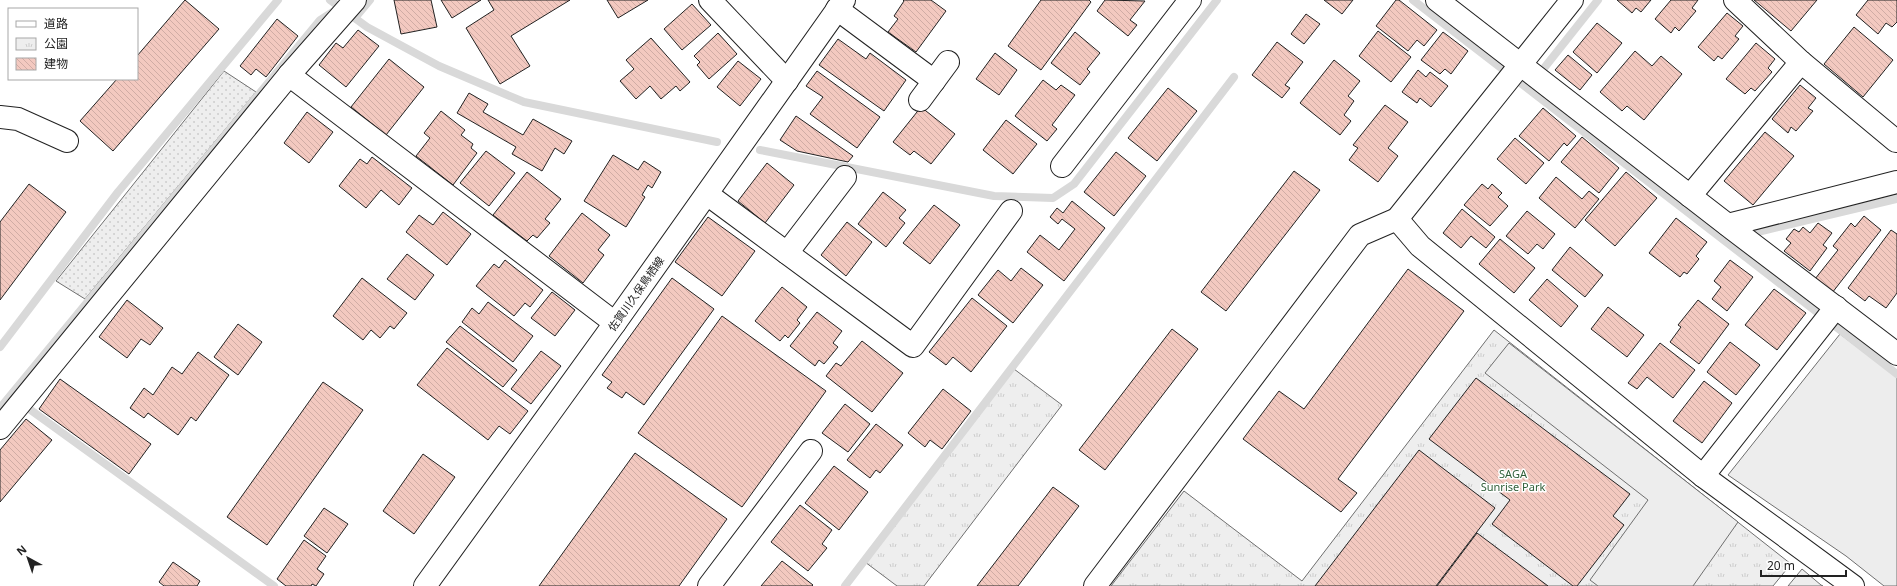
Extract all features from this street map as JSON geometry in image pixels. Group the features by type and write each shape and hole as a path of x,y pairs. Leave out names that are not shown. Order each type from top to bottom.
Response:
{"street":[{"path":"710,0 787,81"},
{"path":"1062,166 1190,0"},
{"path":"1437,0 1523,75 1690,196 1737,232 1829,316 1897,354"},
{"path":"1096,586 1360,235 1397,219 1523,75 1572,0"},
{"path":"1735,0 1801,62 1896,141"},
{"path":"6,421 289,75 354,1"},
{"path":"841,5 934,81"},
{"name":"佐賀川久保鳥栖線","path":"425,586 615,323 841,5"},
{"path":"920,100 948,62"},
{"path":"1690,196 1801,62"},
{"path":"289,75 615,323"},
{"path":"0,117 18,119 67,141"},
{"path":"787,253 845,177"},
{"path":"1737,232 1897,182"},
{"path":"707,194 912,346 1011,211"},
{"path":"1397,219 1420,246 1703,476 1853,586"},
{"path":"1703,476 1829,316"},
{"path":"709,586 811,451"}],"green space":[{"path":"224,71 256,92 85,299 56,281"},
{"name":"SAGA Sunrise Park","path":"1494,330 1791,564 1773,586 1111,586 1184,491 1302,581"},
{"path":"1014,369 1062,405 924,586 897,586 865,562"}],"shaded area":[{"path":"1840,334 1897,377 1897,586 1884,586 1846,556 1728,475"},
{"path":"1509,343 1738,522 1693,586 1598,586 1590,580 1648,500 1485,373"},
{"path":"1802,569 1821,585 1823,586 1788,586"}],"building":[{"path":"185,0 219,29 113,151 80,121 116,80 138,80 138,55"},
{"path":"394,0 431,0 437,27 401,34"},
{"path":"441,0 481,0 452,18"},
{"path":"488,0 570,0 511,36 530,66 500,84 466,28 494,10"},
{"path":"607,0 648,0 618,18"},
{"path":"903,0 931,0 946,11 916,52 888,32 898,19 894,16 904,1"},
{"path":"1041,0 1089,0 1091,2 1041,70 1008,46"},
{"path":"1105,0 1145,1 1130,20 1137,25 1128,36 1097,11"},
{"path":"1324,0 1353,0 1342,14"},
{"path":"1396,0 1399,0 1437,30 1424,46 1417,40 1408,51 1376,26"},
{"path":"1617,0 1651,0 1641,12 1636,8 1632,13"},
{"path":"1671,0 1698,0 1692,8 1696,11 1679,31 1675,27 1671,33 1655,19"},
{"path":"1754,0 1817,0 1791,31"},
{"path":"1868,0 1897,0 1897,22 1892,27 1886,23 1878,34 1856,15"},
{"path":"692,4 711,25 682,50 664,29"},
{"path":"1727,13 1743,26 1735,36 1739,39 1722,59 1718,56 1714,61 1698,47"},
{"path":"1306,14 1320,24 1304,44 1291,34"},
{"path":"277,19 298,36 266,77 256,69 251,75 240,66"},
{"path":"1597,23 1622,43 1597,73 1573,52"},
{"path":"1854,27 1893,60 1863,97 1824,64"},
{"path":"358,30 379,46 346,87 319,65 336,43 343,48"},
{"path":"1378,31 1411,57 1391,82 1359,56"},
{"path":"1075,32 1100,53 1087,69 1090,72 1080,85 1051,63"},
{"path":"1443,32 1468,51 1451,74 1445,69 1440,74 1421,60"},
{"path":"718,33 737,54 709,79 697,65 700,62 694,56"},
{"path":"651,38 690,82 680,91 676,86 661,99 650,86 636,99 620,81 634,69 626,60"},
{"path":"838,39 866,59 870,53 906,80 884,111 819,65"},
{"path":"1277,42 1303,62 1285,85 1290,88 1282,98 1252,75"},
{"path":"1756,43 1775,59 1768,68 1772,72 1755,91 1751,88 1745,94 1726,79"},
{"path":"1635,51 1652,66 1661,56 1682,74 1644,120 1627,106 1622,111 1600,92"},
{"path":"995,53 1017,70 999,95 976,79"},
{"path":"1568,55 1592,75 1580,90 1555,70"},
{"path":"389,59 424,87 386,135 351,107"},
{"path":"1334,60 1360,81 1348,96 1354,101 1344,115 1351,121 1340,135 1300,103"},
{"path":"738,61 761,79 740,106 717,87"},
{"path":"1418,70 1426,77 1430,72 1448,86 1431,107 1420,98 1417,103 1402,92"},
{"path":"817,71 880,117 857,148 810,114 823,97 806,86"},
{"path":"1043,80 1056,90 1061,85 1075,95 1052,125 1057,129 1047,141 1015,116"},
{"path":"1800,85 1816,98 1808,108 1813,111 1796,131 1791,127 1788,133 1772,119"},
{"path":"1168,88 1197,111 1157,161 1128,138"},
{"path":"469,93 488,104 483,112 523,135 533,119 572,141 564,154 555,148 542,171 512,154 516,147 457,113"},
{"path":"1385,105 1408,122 1388,148 1398,156 1378,182 1349,160 1358,148 1353,145"},
{"path":"921,107 955,134 931,164 914,151 910,155 893,142"},
{"path":"1543,108 1576,136 1567,146 1564,143 1549,161 1519,136"},
{"path":"441,111 465,130 461,135 473,144 471,148 477,153 453,185 416,156 430,138 424,133"},
{"path":"307,112 333,132 309,163 284,143"},
{"path":"796,116 853,156 848,162 797,151 780,140"},
{"path":"1006,120 1037,144 1013,174 983,150"},
{"path":"1765,132 1794,156 1753,205 1724,181"},
{"path":"1582,137 1619,168 1599,193 1561,162"},
{"path":"1515,138 1544,163 1526,184 1497,159"},
{"path":"486,151 515,173 489,206 460,183"},
{"path":"1116,152 1146,176 1114,216 1084,192"},
{"path":"613,155 638,170 644,161 661,172 652,188 648,185 642,195 645,197 626,227 584,201"},
{"path":"372,157 412,188 399,205 381,190 366,208 339,186 360,159 367,164"},
{"path":"767,163 794,185 765,223 738,201"},
{"path":"1294,171 1320,190 1226,311 1201,292"},
{"path":"527,172 561,199 545,219 550,223 537,238 533,235 527,241 493,215"},
{"path":"1626,172 1657,198 1615,246 1585,220"},
{"path":"1556,177 1582,199 1589,191 1599,199 1575,228 1539,198"},
{"path":"29,184 66,212 0,300 0,222"},
{"path":"1482,184 1488,189 1492,184 1502,193 1498,197 1508,206 1490,226 1464,205"},
{"path":"883,192 906,210 899,218 905,223 886,247 858,224"},
{"path":"1072,201 1105,228 1064,281 1027,252 1040,235 1059,250 1075,229 1062,219 1058,224 1050,217 1057,208 1063,213"},
{"path":"934,205 960,225 930,264 903,243"},
{"path":"1462,209 1495,237 1486,248 1471,236 1461,248 1443,233"},
{"path":"1527,211 1555,234 1543,249 1537,244 1528,254 1506,236"},
{"path":"443,212 471,234 447,265 406,232 419,215 433,225"},
{"path":"582,213 610,235 598,250 604,255 583,283 549,256"},
{"path":"1864,216 1881,230 1832,293 1815,279 1838,250 1833,246 1851,223 1855,227"},
{"path":"708,217 755,251 722,296 675,262"},
{"path":"1676,218 1707,242 1696,256 1699,259 1687,274 1684,272 1680,277 1649,253"},
{"path":"847,222 872,242 846,276 821,255"},
{"path":"1818,223 1832,233 1823,245 1827,248 1810,271 1784,251 1791,243 1786,239 1794,229 1799,232 1803,227 1810,233"},
{"path":"1891,230 1897,234 1897,293 1886,308 1869,296 1865,301 1848,288"},
{"path":"1500,239 1535,268 1514,293 1479,264"},
{"path":"1570,247 1603,275 1585,297 1552,270"},
{"path":"407,254 434,275 415,300 387,279"},
{"path":"505,260 543,290 530,307 525,303 514,316 476,286 494,264 499,268"},
{"path":"1730,260 1753,277 1727,311 1712,299 1721,287 1714,281"},
{"path":"1021,268 1043,285 1013,323 978,295 998,270 1011,281"},
{"path":"1408,269 1464,311 1338,479 1357,493 1341,512 1243,439 1279,391 1304,409"},
{"path":"362,278 407,313 394,329 390,326 380,338 371,330 363,340 333,316"},
{"path":"672,278 714,309 644,405 626,392 622,398 607,388 612,382 602,375"},
{"path":"1547,279 1578,306 1561,327 1529,300"},
{"path":"782,287 807,307 797,320 800,323 788,338 785,335 780,341 755,321"},
{"path":"1774,289 1806,313 1777,350 1745,325"},
{"path":"552,292 575,310 555,336 531,318"},
{"path":"972,298 1007,326 971,372 953,357 946,365 929,352"},
{"path":"127,300 163,328 150,345 141,339 127,358 99,337"},
{"path":"1698,300 1729,324 1699,364 1670,342 1681,327 1678,325"},
{"path":"488,302 533,336 513,362 462,322 472,308 479,314"},
{"path":"1608,307 1644,335 1627,357 1591,329"},
{"path":"817,312 842,331 833,343 838,347 824,364 819,360 815,366 790,346"},
{"path":"722,316 826,391 742,507 638,433"},
{"path":"238,324 262,342 238,375 214,357"},
{"path":"460,326 517,370 503,387 446,342"},
{"path":"1172,329 1198,349 1105,470 1079,450"},
{"path":"862,341 903,373 872,412 826,376 836,363 841,366"},
{"path":"1730,342 1760,365 1736,395 1707,372"},
{"path":"1660,343 1695,370 1673,398 1647,377 1637,389 1628,383"},
{"path":"447,348 528,411 510,434 499,426 488,440 417,385"},
{"path":"541,351 561,366 531,404 511,389"},
{"path":"198,352 229,375 196,421 191,417 178,435 148,413 144,418 130,408 144,388 153,395 172,367 182,374"},
{"path":"1476,378 1630,494 1613,516 1624,525 1577,586 1573,586 1492,524 1510,500 1429,439"},
{"path":"60,379 151,444 129,474 39,409"},
{"path":"1704,381 1732,403 1702,443 1673,421"},
{"path":"323,382 363,410 267,545 227,517"},
{"path":"943,389 971,411 942,449 930,440 925,447 908,433"},
{"path":"845,404 870,424 848,452 822,433"},
{"path":"26,419 52,440 0,502 0,450"},
{"path":"876,424 903,445 880,473 876,470 870,478 847,460"},
{"path":"1419,450 1495,508 1436,586 1315,586"},
{"path":"635,453 727,519 679,586 539,586"},
{"path":"423,454 455,477 414,534 383,511"},
{"path":"834,466 868,492 839,530 805,503"},
{"path":"1053,487 1079,506 1018,586 977,586"},
{"path":"800,505 832,530 822,544 827,548 808,571 771,542"},
{"path":"324,508 348,524 327,553 304,536"},
{"path":"1477,533 1548,586 1437,586"},
{"path":"304,540 326,556 317,569 324,574 316,586 312,584 311,586 286,586 277,579"},
{"path":"782,561 813,585 761,586"},
{"path":"173,562 200,581 197,586 164,586 159,582"}],"waterway":[{"path":"0,347 118,192 278,0"},
{"path":"330,0 367,27 439,66 524,102 717,142"},
{"path":"355,18 370,0"},
{"path":"760,150 994,196 1053,198 1074,184 1217,0"},
{"path":"1413,0 1897,374"},
{"path":"1537,77 1598,0"},
{"path":"0,408 320,20 334,11"},
{"path":"845,586 1234,77"},
{"path":"1745,235 1897,199"},
{"path":"21,403 274,586"}]}
